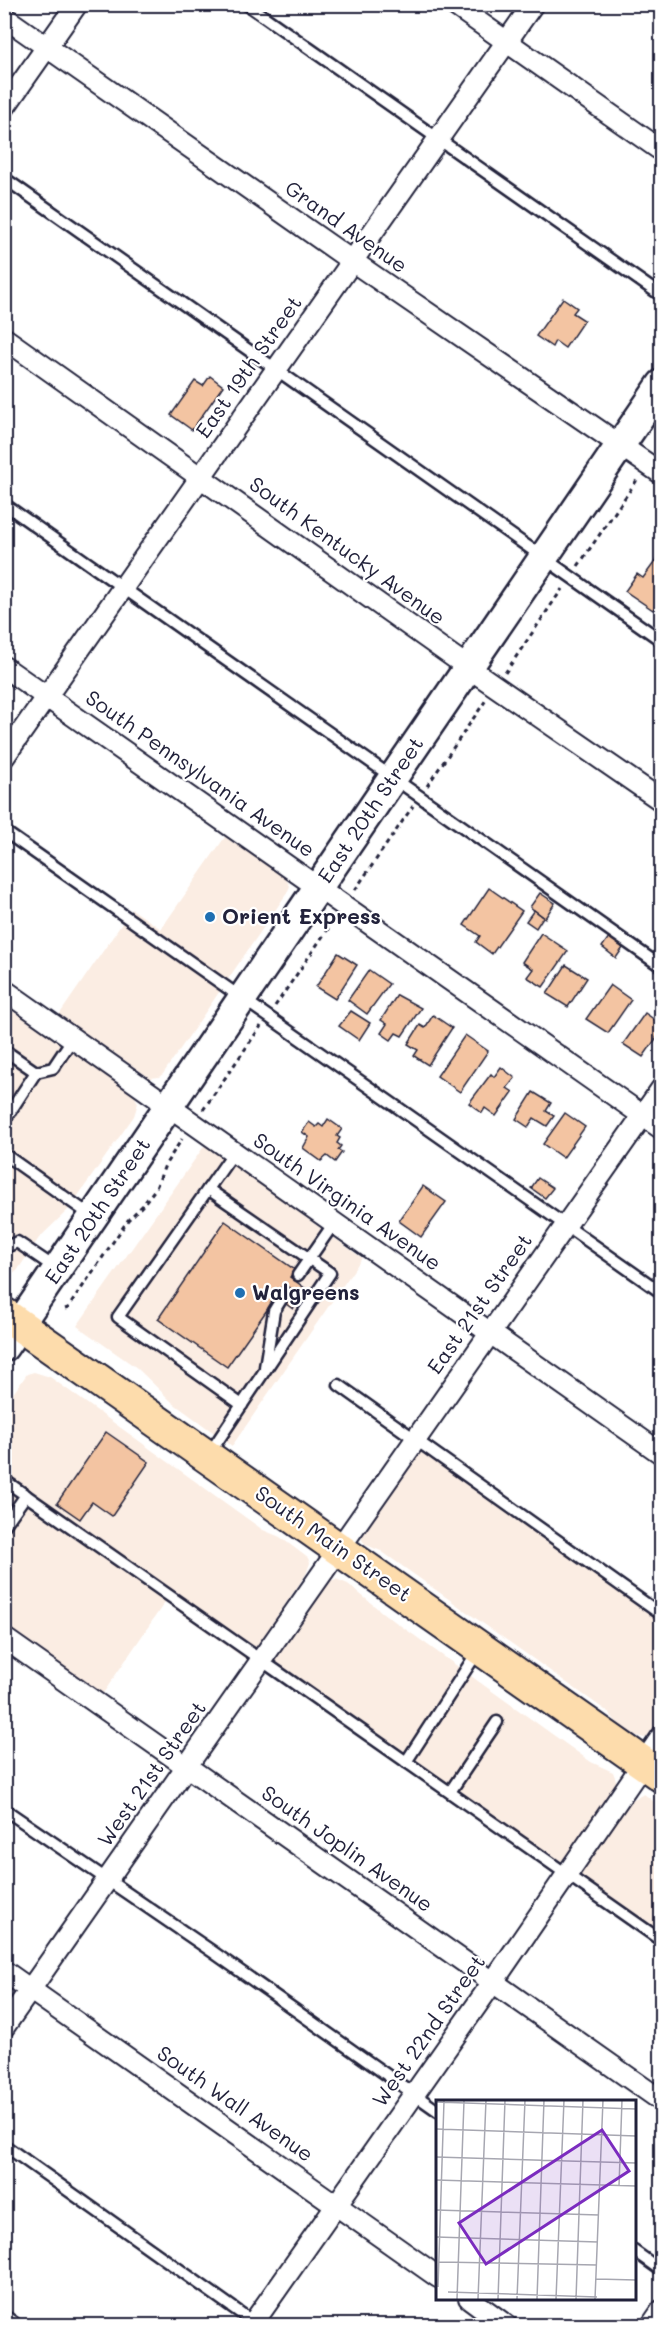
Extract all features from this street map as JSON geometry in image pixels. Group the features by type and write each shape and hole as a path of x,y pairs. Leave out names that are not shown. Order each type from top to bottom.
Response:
{"main road":[{"name":"East 20th Street","path":"10,1328 57,1269 94,1217 662,384"},
{"name":"South Main Street","path":"10,1328 208,1456 652,1769"}],"street":[{"path":"4,108 77,4"},
{"path":"453,4 662,151"},
{"name":"East 19th Street","path":"4,757 533,4"},
{"name":"Grand Avenue","path":"4,17 352,261 662,474"},
{"name":"South Kentucky Avenue","path":"4,338 202,476 469,668 662,801"},
{"name":"South Pennsylvania Avenue","path":"4,667 662,1129"},
{"name":"South Virginia Avenue","path":"4,990 662,1454"},
{"name":"East 21st Street","path":"339,1548 662,1088"},
{"name":"West 21st Street","path":"4,2027 339,1548"},
{"name":"South Joplin Avenue","path":"4,1638 662,2101"},
{"name":"West 22nd Street","path":"254,2324 566,1874 652,1769 662,1737"},
{"name":"South Wall Avenue","path":"4,1971 436,2276"},
{"path":"471,2300 507,2325"},
{"path":"651,2325 662,2310"},
{"path":"4,2321 10,2325"}],"lane":[{"path":"246,4 662,296"},
{"path":"4,178 662,641"},
{"path":"4,504 662,967"},
{"path":"4,831 662,1293"},
{"path":"7,1113 36,1072 53,1068 73,1038"},
{"path":"4,1050 36,1072"},
{"path":"234,1152 118,1317 242,1405"},
{"path":"4,1154 94,1217"},
{"path":"208,1189 330,1273 208,1456"},
{"path":"298,1275 334,1223"},
{"path":"4,1248 17,1242 57,1269"},
{"path":"265,1370 274,1311 285,1293"},
{"path":"339,1385 662,1615"},
{"path":"4,1480 662,1941"},
{"path":"4,1526 26,1495"},
{"path":"406,1762 481,1648"},
{"path":"450,1792 497,1722"},
{"path":"4,1809 108,1879 436,2110"},
{"path":"4,2145 254,2324"},
{"path":"636,2252 662,2271"}],"path":[{"path":"65,1309 68,1308 130,1216 142,1206 156,1188 165,1166 184,1136"}],"shaded area":[{"path":"225,837 284,876 290,886 163,1074 150,1078 59,1015 132,909 161,929"},
{"path":"4,1005 134,1095 138,1103 134,1116 68,1210 39,1238 17,1271 5,1278"},
{"path":"205,1145 362,1258 232,1446 173,1403 137,1368 77,1326"},
{"path":"34,1372 50,1377 263,1530 280,1537 308,1558 310,1563 306,1574 247,1660 165,1602 102,1695 5,1626 5,1405 27,1374"},
{"path":"425,1441 661,1608 661,1721 649,1736 644,1738 631,1734 620,1726 608,1712 381,1551 366,1545 362,1540 362,1531"},
{"path":"336,1579 348,1584 383,1613 591,1762 613,1772 617,1783 615,1788 556,1872 266,1668 325,1586"},
{"path":"644,1794 662,1808 661,1947 572,1884 632,1800"}],"building":[{"path":"563,298 577,308 573,313 584,320 565,348 555,341 552,347 536,336"},
{"path":"210,376 223,386 192,430 171,415 195,381 203,386"},
{"path":"662,552 662,597 653,610 625,591 637,574 643,578"},
{"path":"489,888 522,911 492,954 476,942 480,936 464,925"},
{"path":"540,893 555,903 545,918 530,907"},
{"path":"534,910 543,917 536,928 526,921"},
{"path":"541,933 568,951 543,987 527,977 533,969 522,962"},
{"path":"609,937 623,948 616,958 602,947"},
{"path":"338,953 357,965 335,999 316,987"},
{"path":"566,965 587,978 568,1007 547,994"},
{"path":"369,970 389,984 367,1014 348,1000"},
{"path":"610,985 631,1000 608,1033 586,1019"},
{"path":"397,995 421,1008 402,1036 396,1033 391,1040 381,1033 387,1024 381,1020"},
{"path":"351,1011 370,1023 359,1040 339,1026"},
{"path":"645,1013 662,1025 662,1030 643,1057 623,1044"},
{"path":"433,1015 452,1028 428,1065 414,1056 418,1050 408,1044 420,1025 425,1028"},
{"path":"465,1035 488,1051 460,1092 437,1076"},
{"path":"501,1067 515,1078 507,1088 513,1092 496,1116 485,1108 482,1113 469,1103 491,1074 494,1077"},
{"path":"533,1092 551,1103 546,1111 554,1116 547,1126 534,1118 528,1127 516,1119"},
{"path":"565,1113 585,1127 563,1158 543,1144"},
{"path":"328,1119 342,1129 337,1136 340,1138 337,1143 341,1146 338,1150 342,1152 335,1162 327,1156 321,1161 303,1148 309,1137 302,1132 309,1122 316,1127 319,1124 323,1127"},
{"path":"538,1178 553,1188 545,1198 531,1188"},
{"path":"423,1186 446,1202 421,1237 399,1221"},
{"name":"Walgreens","path":"225,1221 295,1270 290,1277 306,1289 293,1309 276,1297 227,1367 158,1319"},
{"path":"106,1432 149,1462 112,1516 92,1502 80,1519 57,1503"}],"place":[{"name":"Orient Express","path":"210,917"},
{"name":"Walgreens","path":"240,1293"}]}
